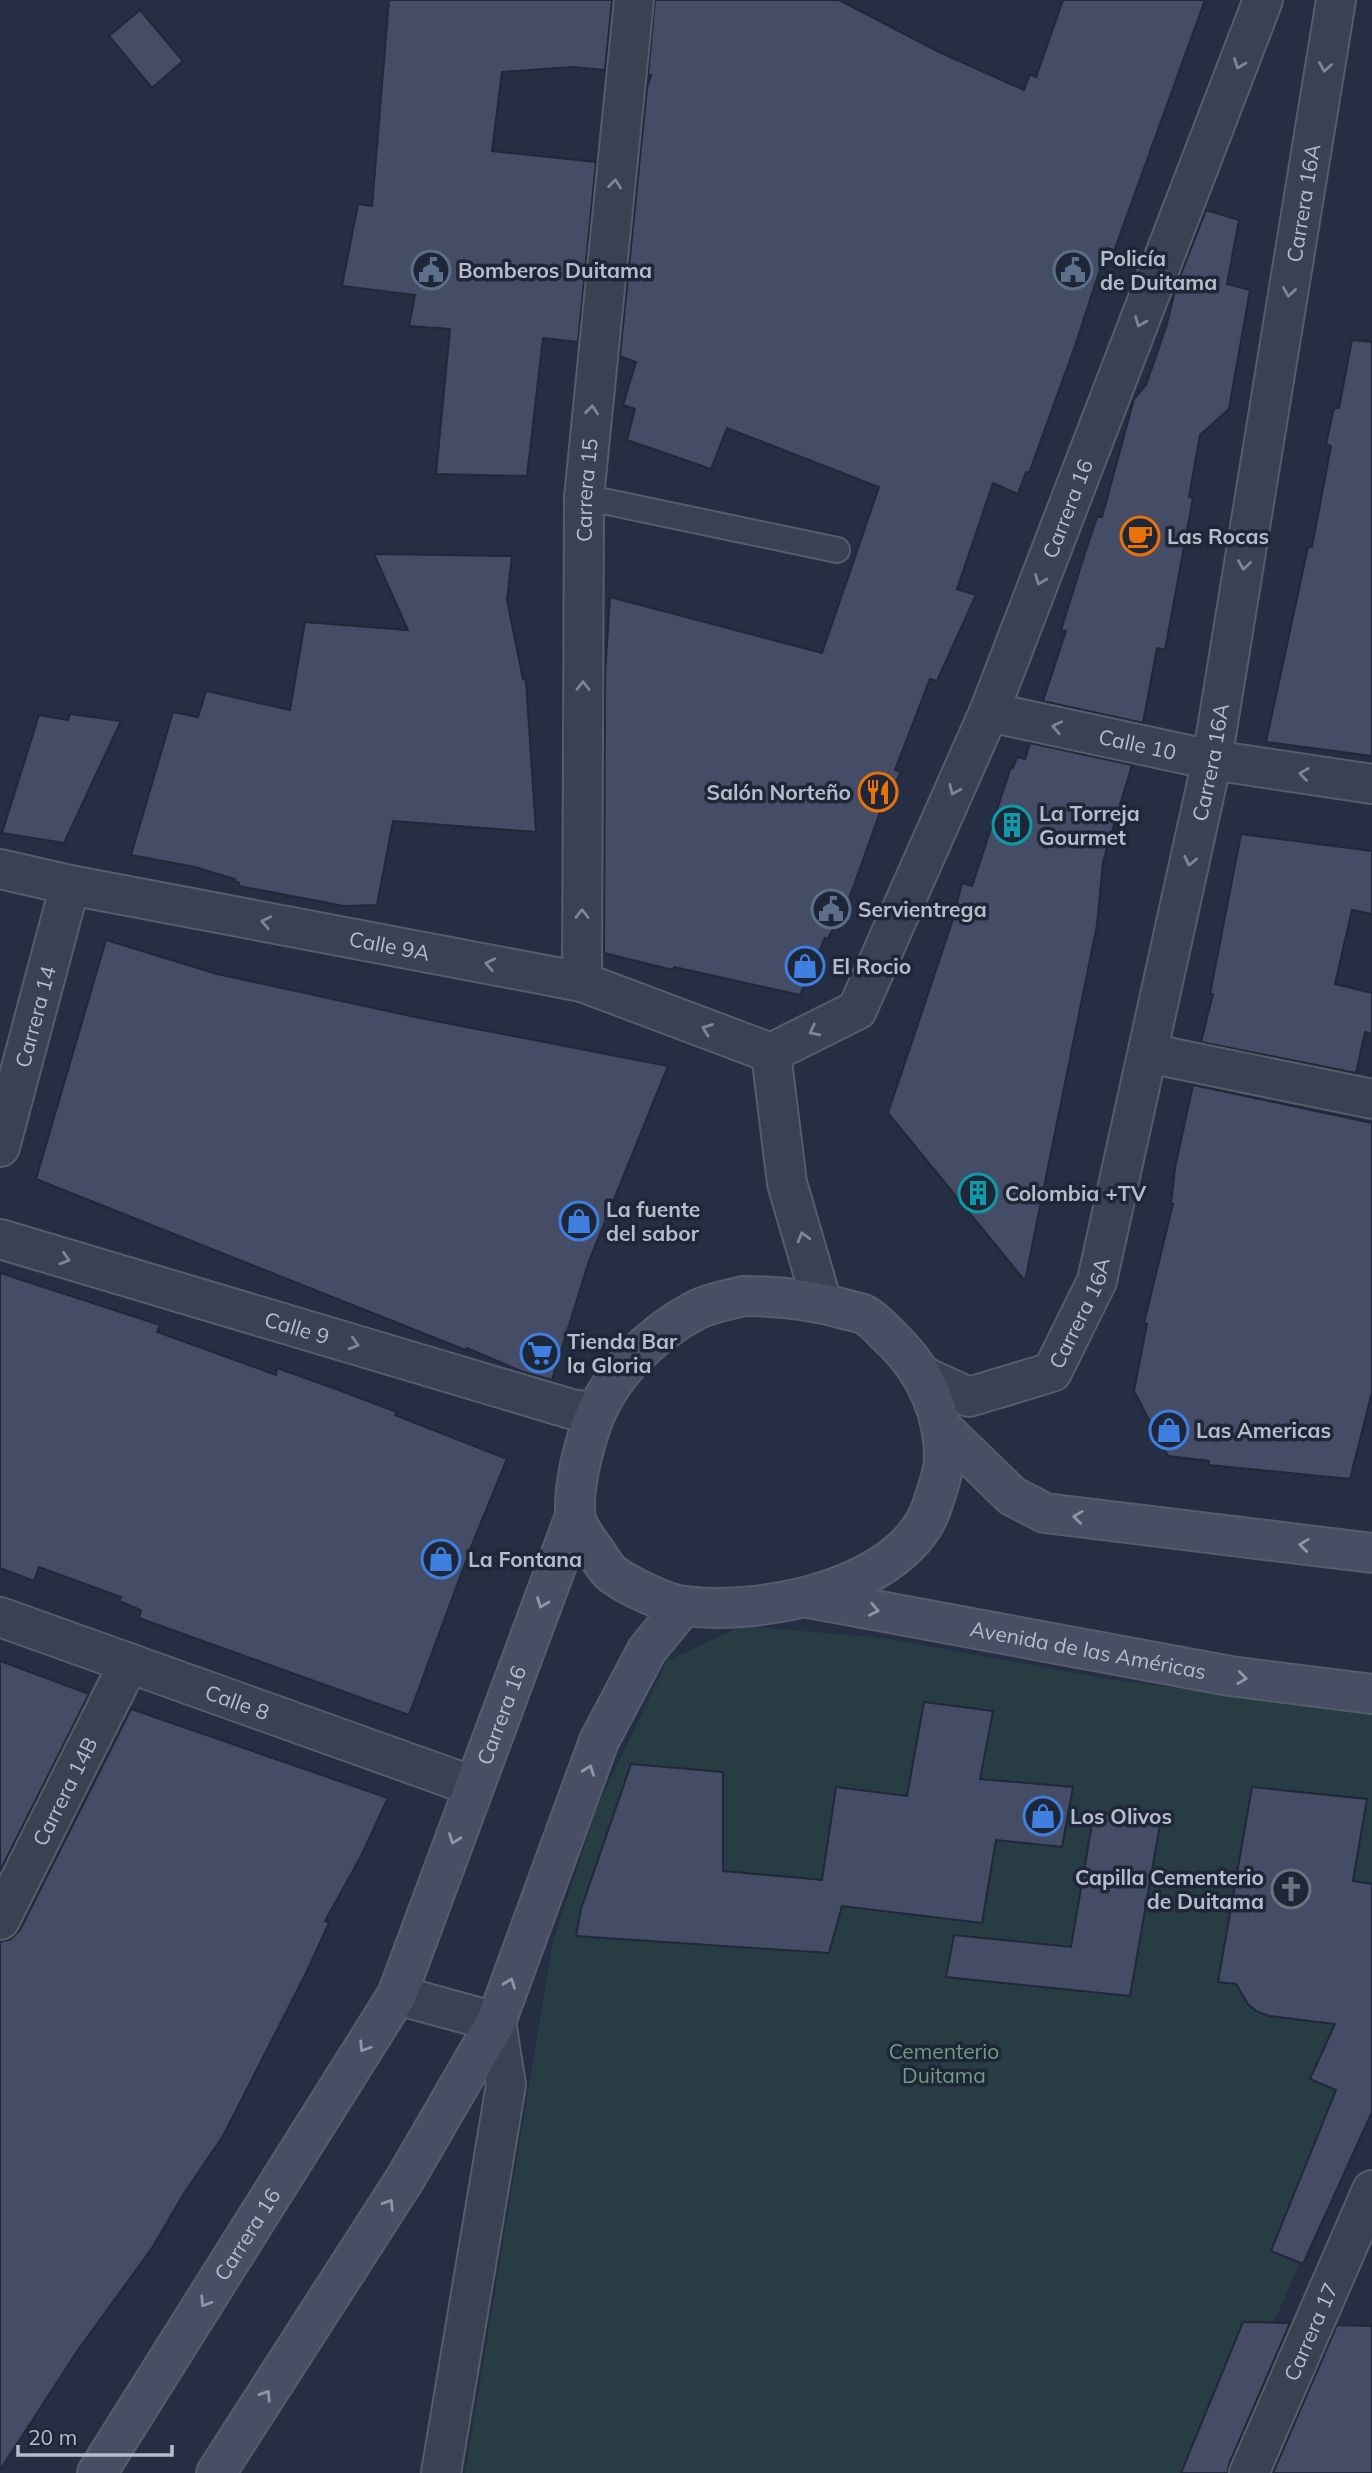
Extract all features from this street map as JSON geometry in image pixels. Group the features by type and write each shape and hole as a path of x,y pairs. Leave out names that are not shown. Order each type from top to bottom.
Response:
{"main road":[{"name":"Carrera 16","path":"97,2473 397,1995 575,1516 580,1456 596,1412 616,1378 639,1352 661,1333 698,1309 743,1296 784,1296 867,1315 906,1353 921,1375 933,1397 942,1428"},
{"path":"942,1428 1012,1496 1045,1513 1372,1553"},
{"path":"575,1516 610,1573 645,1592 683,1606 727,1607 807,1597 859,1580 902,1551 928,1518 944,1464 942,1428"},
{"name":"Avenida de las Américas","path":"807,1597 1230,1676 1372,1694"},
{"path":"216,2473 405,2179 496,2022 599,1741 647,1650 683,1606"}],"street":[{"name":"Carrera 15","path":"582,982 584,497 634,0"},
{"name":"Carrera 16","path":"771,1053 857,1010 989,712 1263,0"},
{"name":"Carrera 16A","path":"921,1375 969,1397 1052,1372 1097,1282 1212,760 1336,0"},
{"name":"Calle 10","path":"989,712 1212,760 1372,784"},
{"name":"Calle 9A","path":"0,869 70,885 582,982 771,1053"},
{"name":"Carrera 14","path":"0,1147 70,885"},
{"path":"1148,1052 1372,1099"},
{"path":"771,1053 788,1183 822,1303"},
{"name":"Calle 9","path":"0,1239 558,1405 596,1412"},
{"name":"Calle 8","path":"0,1617 473,1786"},
{"name":"Carrera 14B","path":"0,1920 129,1663"},
{"path":"397,1995 496,2022 506,2085 441,2473"},
{"name":"Carrera 17","path":"1249,2473 1372,2190"}],"lane":[{"path":"584,497 837,550"}],"green space":[{"name":"Cementerio Duitama","path":"742,1626 885,1638 1119,1681 1372,1712 1372,2095 1209,2473 465,2473 553,1941 598,1805 667,1661"}],"building":[{"path":"389,0 612,0 605,70 573,67 502,72 492,151 596,162 578,342 543,338 527,476 436,474 450,329 409,326 415,295 342,286 358,204 372,206"},
{"path":"655,0 839,0 939,52 1024,90 1030,74 1036,77 1063,0 1205,0 1114,251 1107,248 1029,473 1026,472 1018,494 993,483 957,589 976,595 937,681 930,679 895,770 901,772 879,815 844,913 828,939 825,938 800,995 674,967 673,970 604,953 605,675 610,597 822,653 879,487 727,428 711,469 627,440 635,409 623,405 636,362 620,356 647,88 651,75 648,75"},
{"path":"140,10 183,61 152,88 109,36"},
{"path":"1206,210 1239,220 1227,284 1250,290 1229,409 1200,435 1189,497 1193,498 1165,650 1157,648 1143,723 1043,701 1066,631 1061,630 1085,553 1097,517 1102,517 1134,399 1146,385 1166,327 1176,287"},
{"path":"1352,340 1372,342 1372,756 1266,742 1308,547 1312,547 1331,446 1326,444 1334,408 1339,408"},
{"path":"374,554 512,556 507,600 523,679 526,680 536,832 393,821 377,905 344,906 239,886 235,879 195,867 131,855 173,712 198,717 206,691 290,710 305,622 408,630"},
{"path":"70,714 121,721 64,843 2,833 39,715 68,720"},
{"path":"1030,743 1132,765 1103,862 1097,925 1025,1281 888,1113 953,919 962,883 972,886 1011,767 1013,768 1017,757 1025,759"},
{"path":"1241,834 1372,851 1372,914 1352,910 1335,984 1372,993 1372,1034 1365,1032 1356,1073 1201,1042 1213,994 1210,994"},
{"path":"106,940 217,974 415,1017 668,1066 589,1261 552,1380 523,1372 467,1348 468,1351 36,1179"},
{"path":"1193,1085 1372,1123 1372,1392 1350,1479 1209,1465 1209,1461 1168,1456 1134,1391 1147,1324 1144,1323 1173,1204 1175,1168"},
{"path":"0,1273 160,1325 157,1332 276,1375 277,1368 336,1389 507,1459 409,1715 139,1618 141,1610 119,1601 121,1597 39,1567 34,1581 0,1568"},
{"path":"0,1661 89,1694 0,1871"},
{"path":"924,1702 993,1711 980,1779 1073,1787 1062,1847 996,1840 982,1923 842,1906 829,1953 576,1936 581,1909 631,1764 723,1772 723,1871 822,1880 836,1787 907,1796"},
{"path":"131,1709 388,1798 360,1858 325,1921 329,1923 307,1971 223,2136 183,2195 152,2248 78,2350 0,2470 0,1942 11,1939 20,1930"},
{"path":"1252,1787 1367,1799 1353,1881 1372,1884 1372,2112 1303,2264 1271,2251 1336,2090 1310,2079 1335,2024 1269,2016 1256,2011 1248,2004 1236,1984 1218,1982"},
{"path":"1094,1812 1161,1819 1130,1996 946,1977 954,1935 1071,1947"},
{"path":"1243,2322 1290,2323 1229,2464 1228,2473 1181,2473"},
{"path":"1337,2325 1372,2326 1372,2473 1273,2473"}],"place":[{"name":"Bomberos Duitama","path":"431,270"},
{"name":"Policía de Duitama","path":"1073,270"},
{"name":"Las Rocas","path":"1140,536"},
{"name":"Salón Norteño","path":"878,792"},
{"name":"La Torreja Gourmet","path":"1012,825"},
{"name":"Servientrega","path":"831,909"},
{"name":"El Rocio","path":"805,966"},
{"name":"Colombia +TV","path":"978,1193"},
{"name":"La fuente del sabor","path":"579,1221"},
{"name":"Tienda Bar la Gloria","path":"540,1353"},
{"name":"Las Americas","path":"1169,1430"},
{"name":"La Fontana","path":"441,1559"},
{"name":"Los Olivos","path":"1043,1816"},
{"name":"Capilla Cementerio de Duitama","path":"1291,1889"}]}
